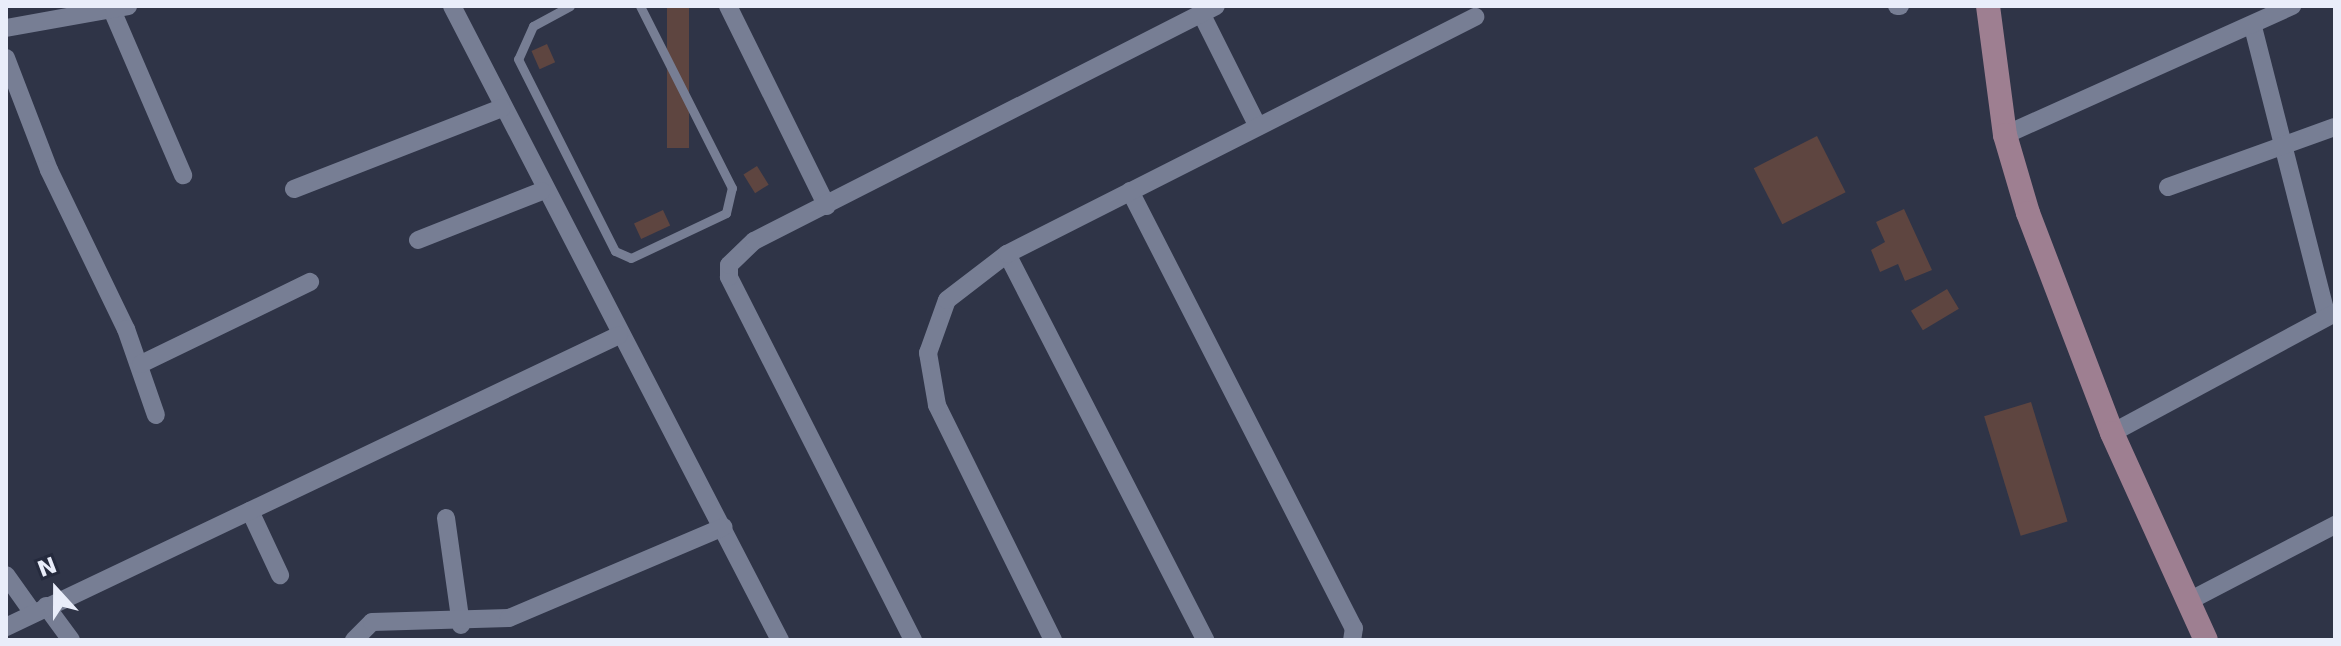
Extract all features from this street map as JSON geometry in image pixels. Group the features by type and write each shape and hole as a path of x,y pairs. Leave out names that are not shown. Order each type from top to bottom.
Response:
{"street":[{"path":"452,6 542,191 723,527 780,640"},
{"path":"728,6 827,206"},
{"path":"1988,6 2005,135 2112,433 2206,640"},
{"path":"2005,135 2253,27 2292,6"},
{"path":"6,28 120,8 183,175"},
{"path":"913,640 729,277 736,255 754,241 1208,10 1258,127"},
{"path":"1053,640 931,380 928,353 947,300 1007,254 1475,17"},
{"path":"2112,433 2331,315 2282,149 2253,27"},
{"path":"6,58 49,170 141,364 156,415"},
{"path":"294,189 502,108"},
{"path":"2168,187 2282,149 2335,127"},
{"path":"418,240 542,191"},
{"path":"1130,191 1354,628 1352,640"},
{"path":"1007,254 1205,640"},
{"path":"141,364 310,282"},
{"path":"6,627 619,335"},
{"path":"250,511 280,575"},
{"path":"446,518 461,625"},
{"path":"2187,602 2335,525"},
{"path":"354,640 372,622 461,625 524,613 723,527"},
{"path":"6,575 71,640"}],"lane":[{"path":"570,6 533,26 518,59 615,251 631,258 726,213 732,188 640,6"}],"building":[{"path":"667,6 689,6 689,148 667,148"},
{"path":"547,44 555,62 540,69 531,51"},
{"path":"1817,136 1846,192 1782,224 1754,168"},
{"path":"757,166 769,185 755,193 743,174"},
{"path":"1904,209 1932,270 1905,281 1898,264 1880,272 1871,250 1885,242 1876,222"},
{"path":"663,210 670,225 641,239 634,224"},
{"path":"1947,289 1959,309 1923,330 1911,311"},
{"path":"2031,402 2068,522 2021,536 1984,416"}]}
